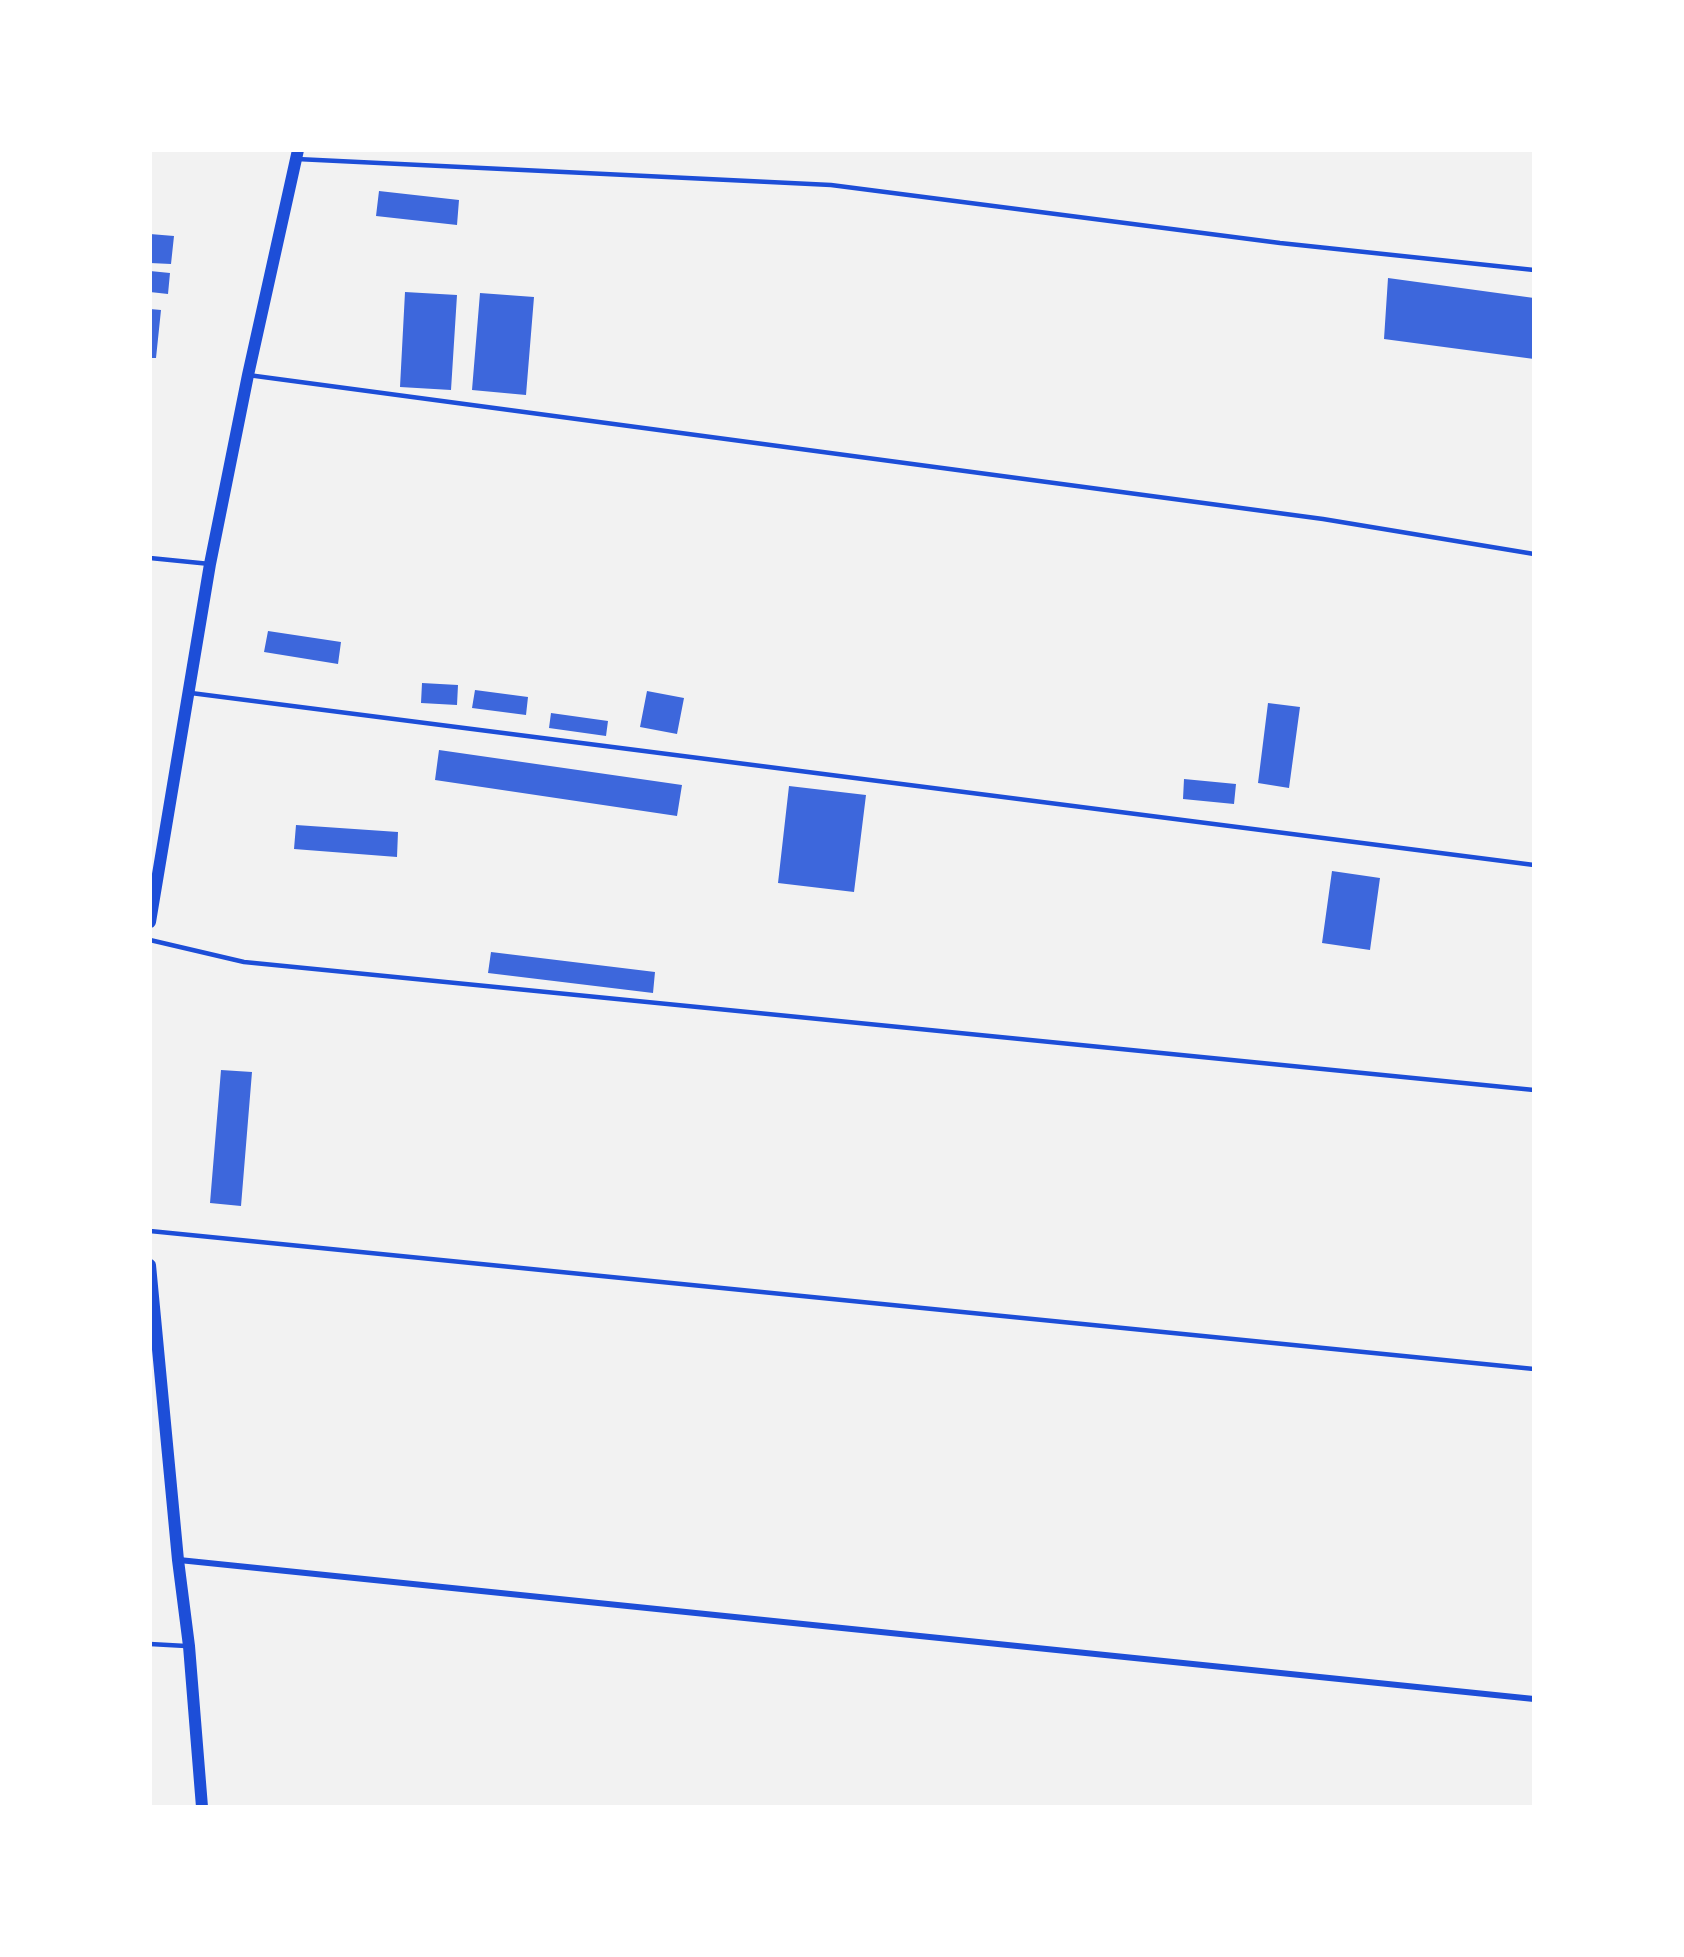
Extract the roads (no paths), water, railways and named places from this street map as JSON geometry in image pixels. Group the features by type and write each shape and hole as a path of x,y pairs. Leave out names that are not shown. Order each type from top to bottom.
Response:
{"main road":[{"path":"150,922 210,564 248,375 298,155"},
{"path":"150,1272 178,1560 189,1646 202,1807"}],"street":[{"path":"178,1560 1534,1699"}],"lane":[{"path":"298,155 831,185 1280,243 1534,270"},
{"path":"248,375 1312,518 1534,554"},
{"path":"150,558 210,564"},
{"path":"188,693 1534,865"},
{"path":"150,940 244,962 1534,1090"},
{"path":"150,1231 1534,1369"},
{"path":"150,1644 189,1646"}]}
